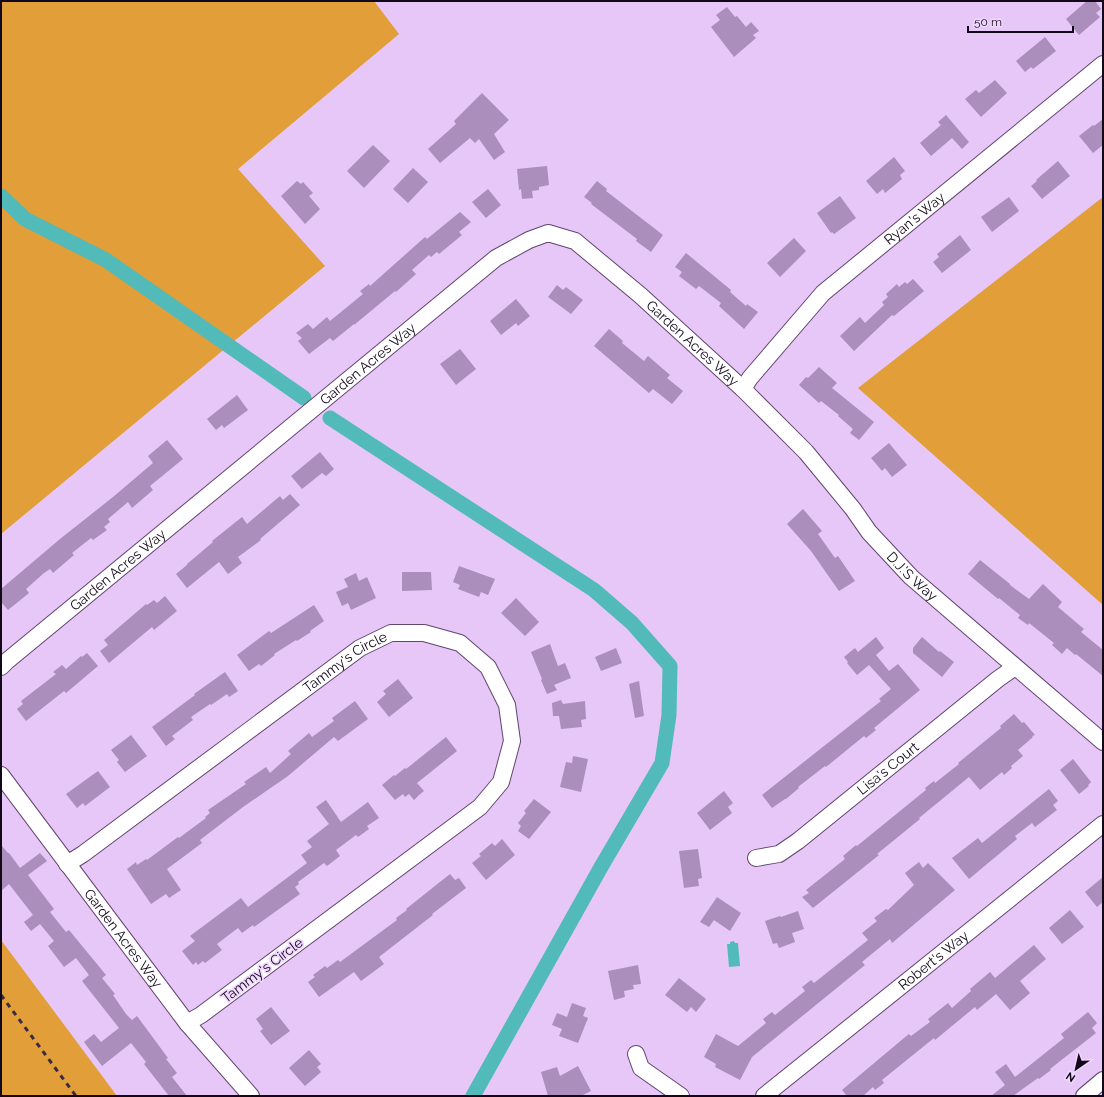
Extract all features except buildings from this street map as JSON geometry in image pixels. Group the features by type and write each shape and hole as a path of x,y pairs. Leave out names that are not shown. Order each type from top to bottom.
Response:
{"street":[{"name":"Ryan's Way","path":"743,389 750,378 822,293 1103,64"},
{"name":"Garden Acres Way","path":"1,667 496,258 529,240 548,233 575,241 640,295 743,389"},
{"name":"D.J.'S Way","path":"743,389 806,452 853,509 868,532 910,577 1103,742"},
{"name":"Tammy's Circle","path":"67,864 83,854 360,648 391,634 424,633 460,643 488,667 506,705 512,741 501,782 480,807 201,1015 187,1023"},
{"name":"Lisa's Court","path":"756,858 779,854 798,842 1015,667"},
{"name":"Garden Acres Way","path":"1,775 187,1023 251,1096"},
{"name":"Robert's Way","path":"764,1096 1103,824"},
{"path":"636,1054 641,1068 681,1096"},
{"path":"1084,1096 1103,1080"}],"shaded area":[{"path":"1,1 374,1 399,34 238,169 325,266 1,534"},
{"path":"1103,197 1103,605 858,388"},
{"path":"1,940 117,1096 1,1096"},
{"path":"734,941 735,943 738,943 740,966 729,967 727,944"}],"waterway":[{"path":"1,196 25,219 106,260 304,398"},
{"path":"330,418 594,590 632,623 670,666 669,715 662,763 601,867 473,1096"}],"railway":[{"path":"1,995 76,1096"}]}
